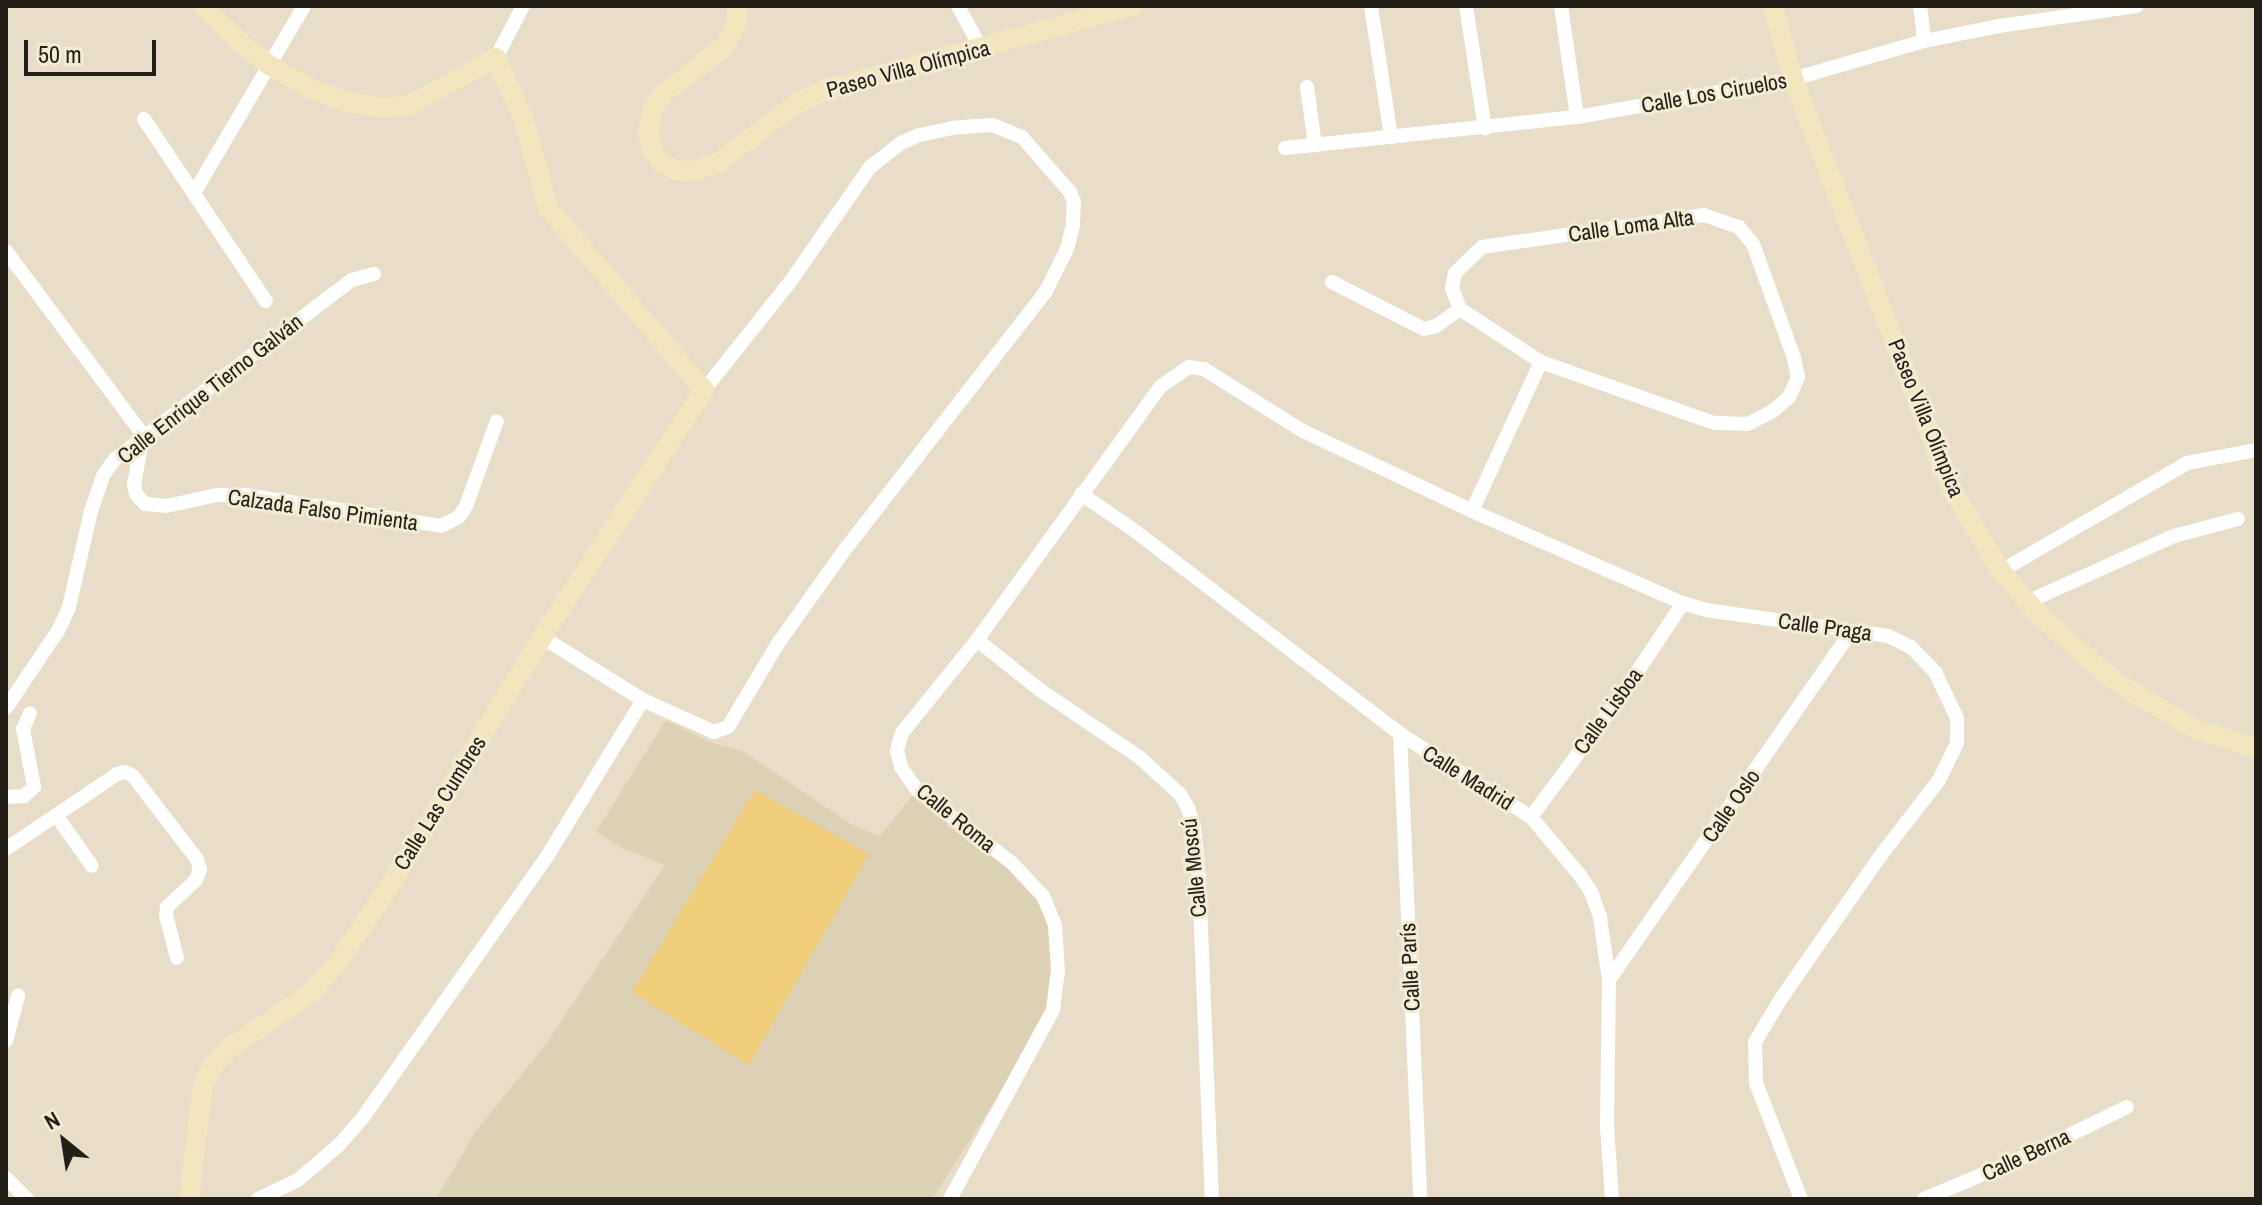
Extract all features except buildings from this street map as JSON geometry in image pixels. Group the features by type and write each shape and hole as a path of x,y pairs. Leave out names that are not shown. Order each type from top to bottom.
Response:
{"street":[{"path":"203,6 238,41 269,65 309,88 347,102 384,108 409,105 496,58 523,6"},
{"path":"194,193 304,6"},
{"name":"Paseo Villa Olímpica","path":"737,6 737,23 725,46 664,93 653,109 648,131 652,150 662,163 676,170 690,172 718,163 796,104 825,90 982,50 1073,15 1132,6"},
{"path":"958,6 982,50"},
{"path":"1371,6 1391,137"},
{"path":"1466,6 1485,129"},
{"path":"1561,6 1577,117"},
{"name":"Paseo Villa Olímpica","path":"1773,6 1793,79 1951,488 2001,571 2027,602 2114,681 2197,730 2256,748"},
{"path":"1920,6 1924,41"},
{"name":"Calle Los Ciruelos","path":"1285,148 1577,117 1793,79 1924,41 2137,6"},
{"path":"496,58 524,120 548,208 704,390 790,282 870,167 901,143 953,128 992,125 1022,137 1070,192 1074,202 1067,249 1046,291 843,552 777,645 728,727 714,732 643,700 542,637"},
{"path":"1307,87 1315,145"},
{"path":"144,119 266,301"},
{"name":"Calle Loma Alta","path":"1704,215 1739,227 1753,244 1798,377 1789,397 1773,411 1747,424 1714,423 1541,362 1460,309 1452,288 1455,273 1482,247 1704,215"},
{"path":"6,251 143,435"},
{"name":"Calle Enrique Tierno Galván","path":"6,708 58,631 69,607 91,511 104,474 115,459 352,280 374,274"},
{"path":"1332,282 1424,329 1436,326 1460,309"},
{"path":"1472,511 1541,362"},
{"name":"Calle Roma","path":"950,1199 1053,1010 1058,972 1055,925 1043,896 1012,863 917,790 901,767 897,750 902,733 977,640 1160,387 1189,367 1204,369"},
{"name":"Calle Praga","path":"1204,369 1303,431 1472,511 1683,603 1706,610 1888,636 1911,647 1935,672 1957,718 1957,743 1939,780 1872,868 1782,997 1755,1042 1756,1083 1801,1199"},
{"name":"Calle Las Cumbres","path":"189,1199 203,1085 212,1066 232,1046 312,992 335,966 389,887 542,637 704,390"},
{"name":"Calzada Falso Pimienta","path":"143,435 134,485 136,494 145,504 166,506 217,495 246,495 441,526 459,517 466,506 497,421"},
{"path":"2001,571 2187,463 2256,450"},
{"name":"Calle Madrid","path":"1081,494 1131,528 1400,734 1531,817 1591,892 1600,917 1609,980 1607,1127 1612,1199"},
{"path":"2027,602 2174,536 2238,519"},
{"name":"Calle Lisboa","path":"1531,817 1621,696 1683,603"},
{"name":"Calle Oslo","path":"1609,980 1851,632"},
{"name":"Calle Moscú","path":"977,640 1040,690 1139,757 1180,794 1188,808 1194,826 1199,878 1212,1199"},
{"path":"258,1199 298,1180 339,1145 364,1116 548,855 643,700"},
{"path":"6,797 24,796 34,787 23,729 30,713"},
{"name":"Calle París","path":"1400,734 1420,1199"},
{"path":"6,849 117,774 125,772 133,776 197,859 200,870 196,880 167,907 166,915 177,958"},
{"path":"56,815 92,866"},
{"path":"6,1041 18,996"},
{"name":"Calle Berna","path":"1924,1199 2035,1152 2127,1107"},
{"path":"6,1178 27,1199"}],"shaded area":[{"path":"666,720 707,741 744,752 854,826 880,836 917,790 1012,863 1055,925 1053,1010 932,1199 436,1199 476,1131 547,1043 665,865 622,848 596,832"},
{"path":"755,790 869,854 749,1065 632,992"}]}
